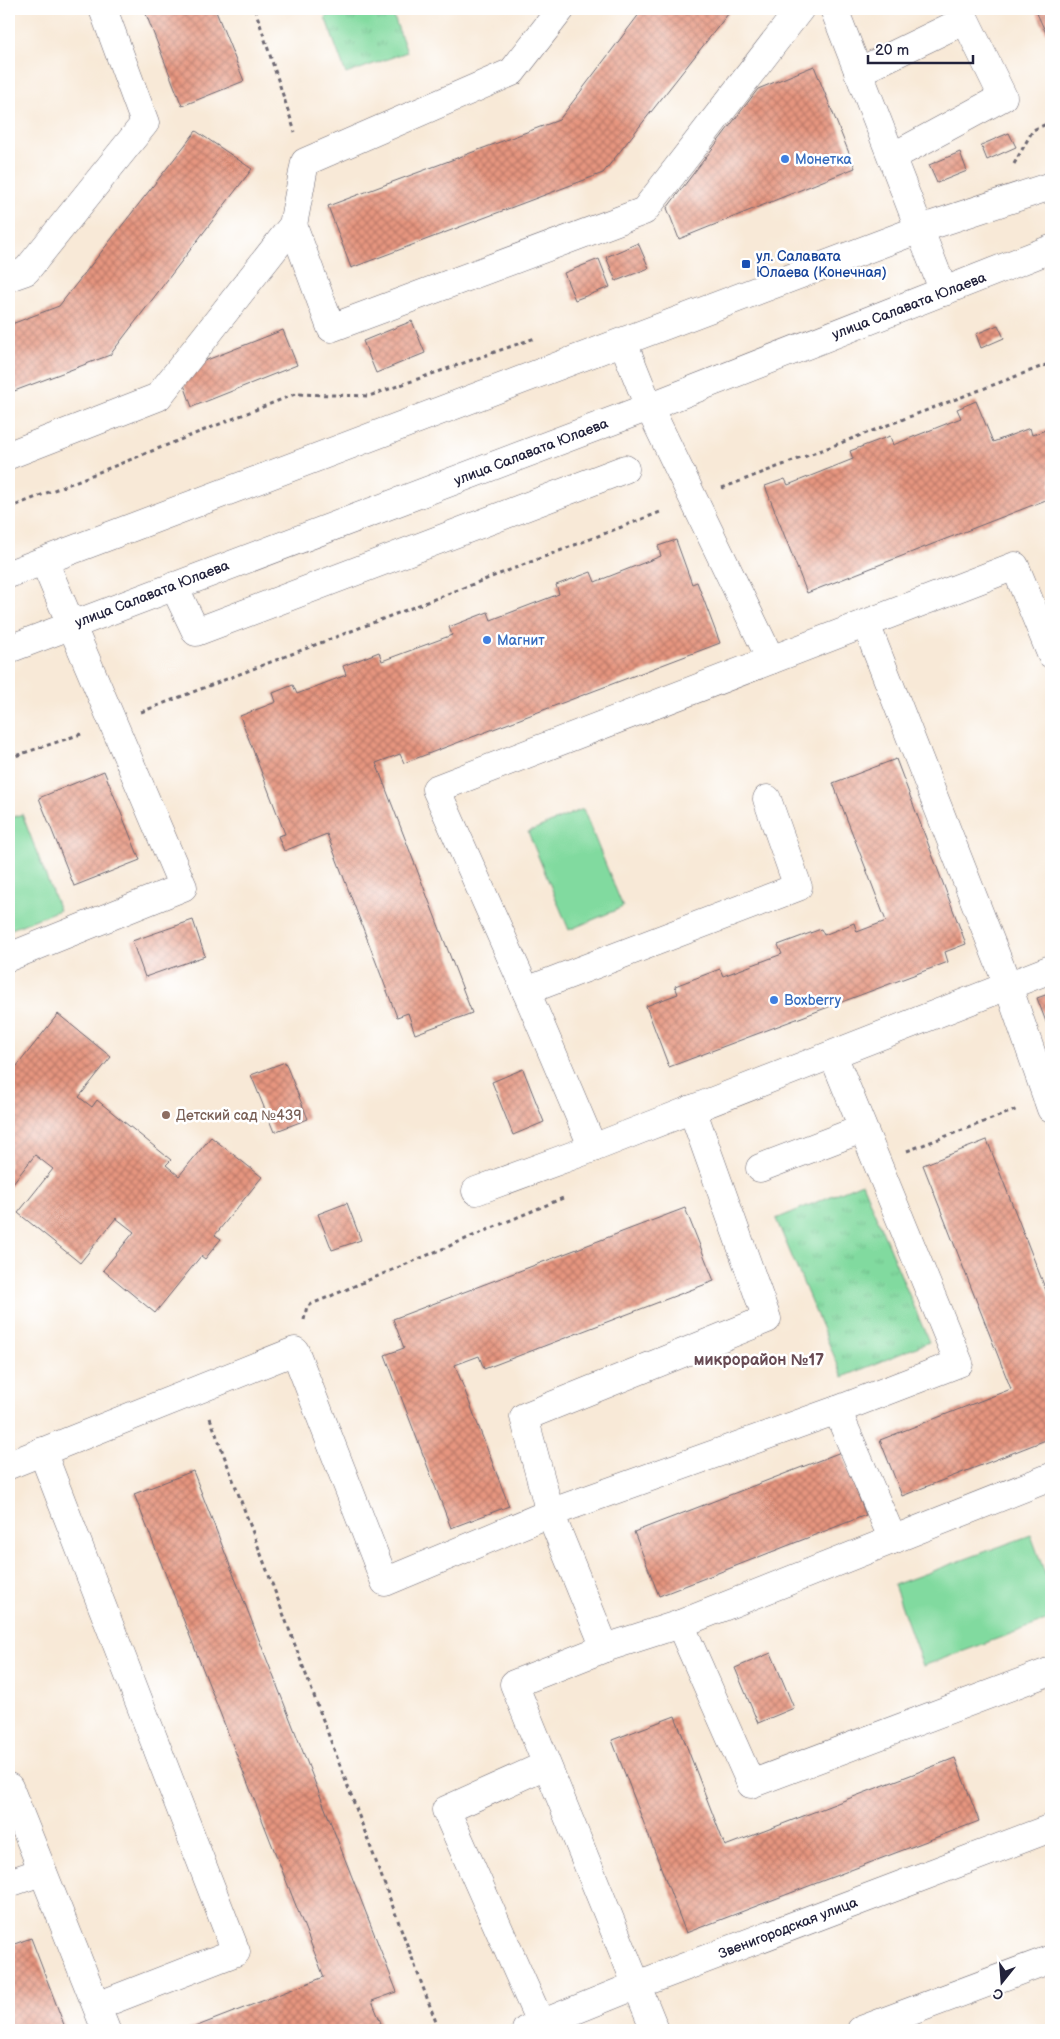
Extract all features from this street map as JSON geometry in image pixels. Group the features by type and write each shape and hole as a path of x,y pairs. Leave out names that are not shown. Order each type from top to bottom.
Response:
{"street":[{"path":"9,277 26,271 145,123 103,9"},
{"path":"9,455 158,397 293,225 305,162 512,72 562,9"},
{"path":"293,225 331,328 644,211 800,9"},
{"path":"834,9 944,292"},
{"path":"858,72 963,14 1003,97 892,156"},
{"path":"9,574 920,230 1051,186"},
{"name":"улица Салавата Юлаева","path":"9,649 649,407 1051,250"},
{"path":"623,342 649,407 770,660"},
{"path":"174,586 196,632 625,469"},
{"path":"9,957 183,887 44,561"},
{"path":"593,1148 526,991 436,789 1015,566 1051,654"},
{"path":"866,624 1008,986 1049,1104"},
{"path":"526,991 798,887 767,799"},
{"path":"476,1191 593,1148 1051,969"},
{"path":"9,1465 295,1351 385,1582 550,1513 837,1410 959,1363 832,1054"},
{"path":"605,1648 550,1513 524,1417 767,1319 692,1109"},
{"path":"760,1168 862,1130"},
{"path":"837,1410 892,1540"},
{"path":"9,1787 41,1872 102,2018 236,1952 42,1452"},
{"path":"655,2030 514,1684 605,1648 680,1624 1051,1477"},
{"path":"680,1624 751,1784 1051,1671"},
{"path":"534,2027 446,1810 546,1765"},
{"name":"Звенигородская улица","path":"534,2027 637,1985 1051,1828"},
{"path":"9,1883 41,1872"},
{"path":"861,2030 1051,1959"}],"path":[{"path":"255,9 305,162"},
{"path":"1011,170 1033,130 1051,122"},
{"path":"9,508 295,394 369,396 538,337"},
{"path":"9,758 114,722 1051,363"},
{"path":"9,742 14,757"},
{"path":"876,1163 1049,1104"},
{"path":"295,1351 307,1306 563,1198"},
{"path":"200,1390 439,2030"}],"green space":[{"path":"346,9 391,9 407,52 346,74 325,17"},
{"path":"583,809 623,907 569,930 528,832"},
{"path":"22,814 59,910 9,930 9,819"},
{"path":"862,1183 929,1342 843,1377 776,1219"},
{"path":"1031,1535 1051,1590 1051,1619 923,1666 894,1585"}],"building":[{"path":"144,9 215,9 244,81 182,106"},
{"path":"643,9 732,9 603,173 351,268 328,206 559,120"},
{"path":"1035,9 1051,9 1051,44"},
{"path":"814,66 855,168 679,239 667,208 758,89"},
{"path":"196,131 252,169 110,355 9,393 9,325 59,306"},
{"path":"1009,133 1016,147 987,160 981,145"},
{"path":"960,152 967,171 937,183 929,165"},
{"path":"638,243 649,268 616,281 606,257"},
{"path":"599,259 610,287 575,300 564,273"},
{"path":"412,321 425,353 376,373 363,341"},
{"path":"998,325 1004,338 981,348 976,334"},
{"path":"283,330 297,365 192,407 179,371"},
{"path":"976,401 993,442 1030,428 1032,435 1051,428 1051,498 807,593 765,486 785,479 788,485 853,459 850,451 890,436 893,445 961,418 957,409"},
{"path":"676,540 692,584 697,582 720,643 404,763 400,754 376,763 472,1013 415,1034 408,1013 397,1017 327,834 284,851 278,836 285,834 240,716 276,702 273,693 293,685 297,694 346,675 343,666 379,652 382,661 452,635 449,627 488,612 491,620 559,594 556,585 591,572 595,582 661,556 658,546"},
{"path":"896,759 966,944 945,952 948,962 669,1067 646,1006 678,994 675,986 720,969 723,976 782,954 778,945 821,929 824,935 854,923 857,932 886,921 833,783"},
{"path":"104,771 140,860 74,886 39,798"},
{"path":"193,920 205,956 145,977 132,941"},
{"path":"1051,993 1051,1035 1037,998"},
{"path":"58,1014 111,1057 79,1097 92,1107 97,1100 171,1160 166,1165 179,1176 211,1137 262,1177 215,1235 221,1239 205,1259 201,1256 155,1313 103,1270 134,1232 116,1218 80,1263 18,1213 53,1169 35,1155 9,1188 9,1076"},
{"path":"285,1062 308,1119 274,1132 251,1075"},
{"path":"523,1069 544,1122 513,1135 492,1082"},
{"path":"987,1140 1051,1303 1051,1438 902,1496 880,1440 1011,1389 923,1165"},
{"path":"347,1203 361,1240 332,1250 318,1214"},
{"path":"685,1208 714,1281 484,1369 479,1356 455,1365 509,1506 451,1528 385,1355 404,1348 393,1319"},
{"path":"841,1452 866,1515 659,1596 634,1532"},
{"path":"193,1471 397,1992 372,2001 381,2023 364,2030 187,2030 324,1977 134,1494"},
{"path":"771,1653 794,1708 758,1723 735,1668"},
{"path":"675,1716 725,1846 955,1758 979,1821 686,1933 612,1740"},
{"path":"31,1938 66,2030 9,2030 9,1946"}],"place":[{"name":"Монетка","path":"785,159"},
{"name":"ул. Салавата Юлаева (Конечная)","path":"746,264"},
{"name":"Магнит","path":"487,640"},
{"name":"Boxberry","path":"774,1000"},
{"name":"Детский сад №439","path":"166,1115"}],"district":[{"name":"микрорайон №17","path":"759,1360"}]}
